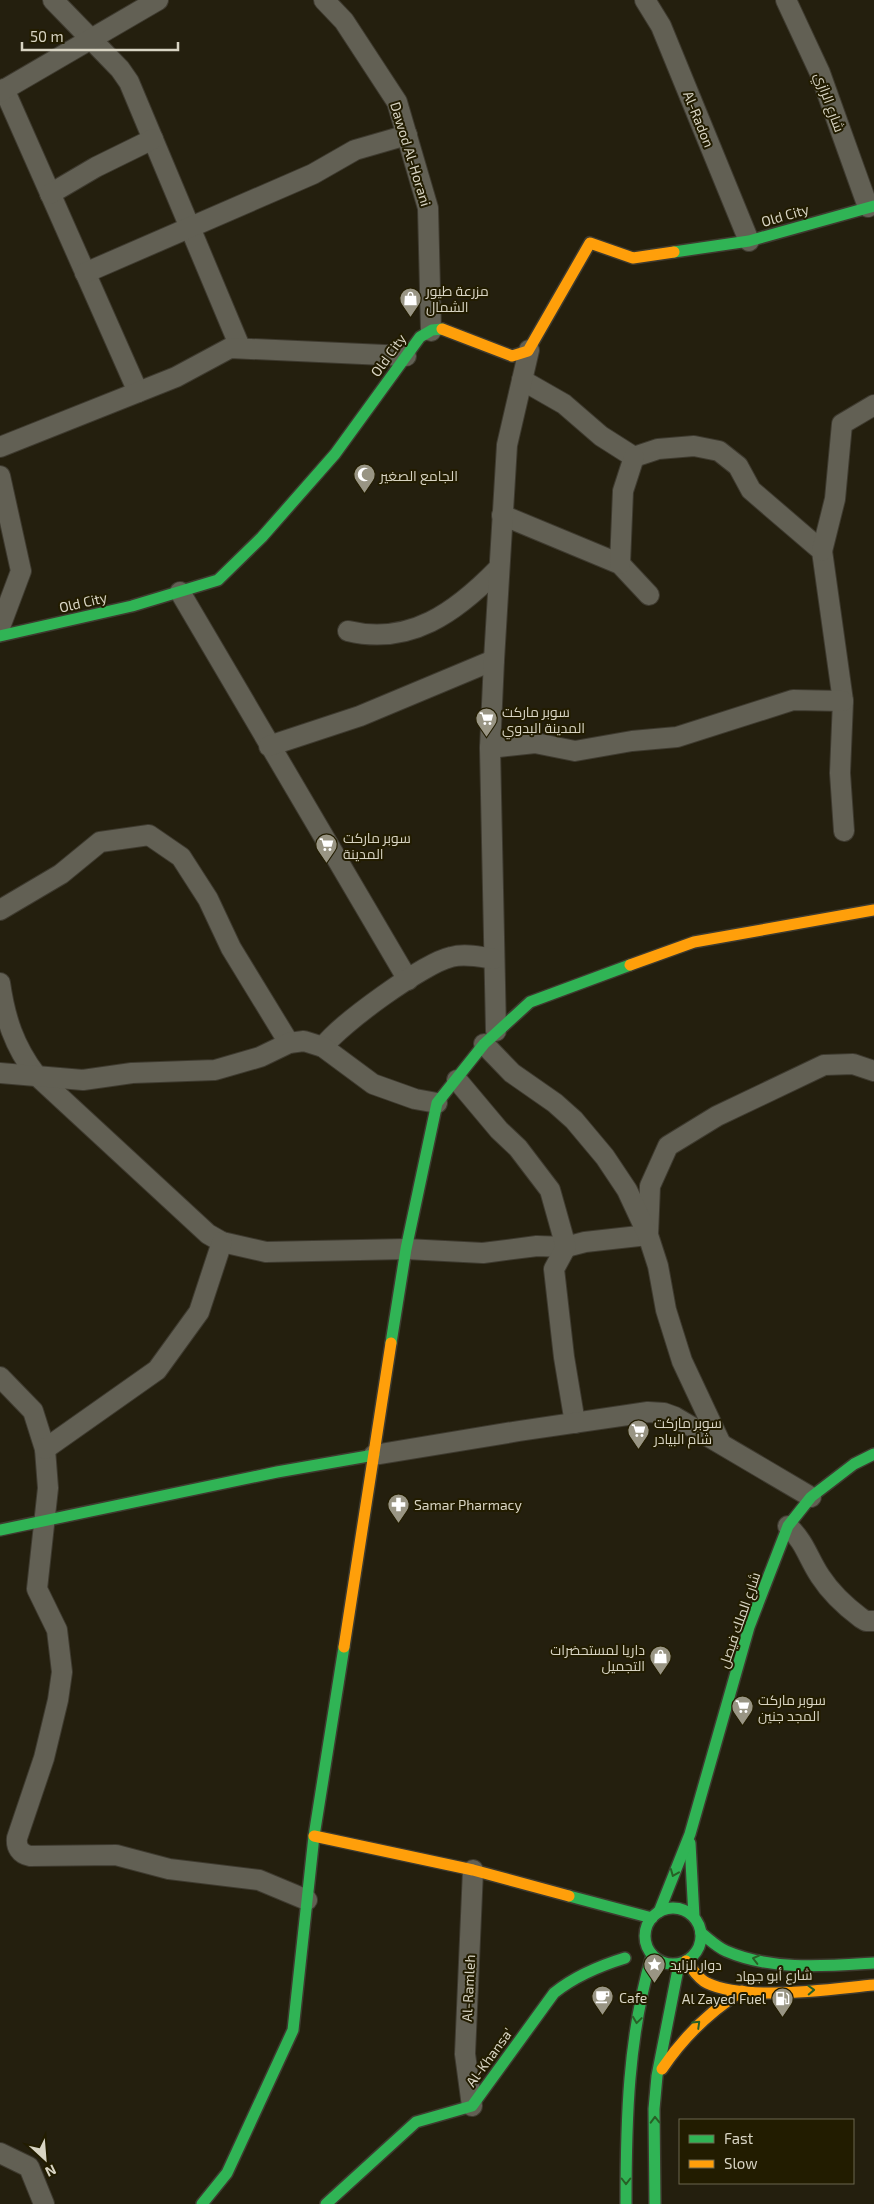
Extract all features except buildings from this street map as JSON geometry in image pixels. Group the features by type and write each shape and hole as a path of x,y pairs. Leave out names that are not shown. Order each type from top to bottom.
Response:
{"street":[{"path":"53,0 120,69 129,82 240,347"},
{"path":"138,392 2,90 158,0"},
{"name":"Dawod Al-Horani","path":"324,0 344,21 397,102 428,208 430,330"},
{"name":"Al-Radon","path":"645,0 661,26 749,241"},
{"name":"شارع الرازي","path":"786,0 820,74 871,206"},
{"path":"86,273 313,174 355,150 407,135"},
{"path":"50,194 96,167 153,139"},
{"name":"Old City","path":"529,350 584,250 590,243 634,258 749,241 871,206"},
{"path":"430,330 447,329 512,356 517,356 529,350"},
{"name":"Old City","path":"0,636 132,606 218,580 262,537 335,454 406,356 420,338 430,330"},
{"path":"0,447 176,376 225,350 240,347 406,356"},
{"path":"529,350 507,445 498,569 490,748 494,959 490,1037 512,1072 555,1103 584,1131 624,1184 648,1234 658,1266 672,1332 682,1361 720,1442"},
{"path":"522,380 564,404 601,436 634,457"},
{"path":"844,831 840,773 843,701 822,551 835,499 837,456 842,424 874,405"},
{"path":"634,457 658,448 694,446 719,451 738,466 751,490 822,551"},
{"path":"620,564 623,491 634,457"},
{"path":"0,476 21,571 0,627"},
{"path":"502,515 620,564 649,596"},
{"path":"348,631 372,636 408,631 454,608 473,594 498,569"},
{"path":"180,592 408,980"},
{"path":"269,746 360,716 494,660"},
{"path":"490,748 535,743 575,751 632,741 678,737 793,700 843,701"},
{"path":"0,910 61,874 100,842 149,835 181,857 208,899 231,948 289,1043"},
{"path":"202,2204 227,2174 293,2030 314,1836 406,1249 437,1103 490,1037 530,1002 694,942 874,910"},
{"path":"323,1047 342,1026 423,970 452,956 494,959"},
{"path":"0,982 8,1026 24,1060 36,1075 199,1227 222,1242 266,1252 406,1249 483,1253 537,1246 566,1247 585,1242 648,1234"},
{"path":"0,1073 84,1080 132,1073 215,1070 260,1057 289,1043 312,1042 323,1047 369,1082 415,1099 437,1103"},
{"path":"648,1234 650,1186 668,1146 717,1116 824,1065 853,1064 874,1071"},
{"path":"457,1080 518,1148 550,1190 566,1247 554,1269 564,1357 575,1423"},
{"path":"45,1449 157,1370 199,1312 222,1242"},
{"path":"0,1377 33,1411 45,1449 48,1488 37,1589 57,1630 62,1672 58,1700 44,1758 17,1838 19,1850 30,1856 116,1855 169,1869 259,1880 307,1900"},
{"path":"0,1530 277,1472 648,1412 664,1413 720,1442 811,1497"},
{"name":"شارع الملك فيصل","path":"690,1834 750,1627 788,1526 811,1497 854,1464 874,1454"},
{"path":"788,1526 803,1541 811,1561 833,1593 861,1618 866,1621 874,1621"},
{"path":"690,1834 694,1917 701,1933 697,1951 682,1962 665,1964 652,1956 644,1936 690,1834"},
{"path":"314,1836 473,1870 655,1915 677,1909 694,1917"},
{"name":"Al-Ramleh","path":"472,2106 465,2054 473,1870"},
{"name":"شارع أبو جهاد","path":"701,1933 726,1951 772,1963 839,1965 874,1963"},
{"path":"626,2204 628,2082 641,1989 652,1956"},
{"name":"Al-Khansa'","path":"326,2204 416,2122 472,2106 554,1993 567,1982 585,1972 625,1958"},
{"path":"655,2204 654,2109 657,2076 682,1962"},
{"name":"شارع أبو جهاد","path":"682,1962 705,1982 726,1990 742,1991 874,1985"},
{"path":"657,2076 680,2041 700,2020 742,1991"},
{"path":"0,2153 29,2167 44,2204"},
{"path":"227,2174 228,2192"}],"traffic: fast":[{"path":"674,252 749,241 874,206"},
{"path":"0,636 132,606 218,580 262,537 335,454 420,337 432,330 442,329"},
{"path":"391,1343 406,1249 437,1103 484,1044 530,1002 630,965"},
{"path":"659,1912 690,1834 749,1627 788,1526 811,1497 854,1464 874,1454"},
{"path":"0,1530 277,1472 374,1455"},
{"path":"202,2204 227,2173 293,2030 314,1836 344,1647"},
{"path":"690,1843 694,1917"},
{"path":"569,1896 652,1918"},
{"path":"673,1908 684,1910 693,1916 699,1925 701,1936 699,1947 693,1956 684,1962 673,1964 662,1962 653,1956 647,1947 645,1936 647,1925 653,1916 662,1910 673,1908"},
{"path":"701,1933 726,1951 762,1962 799,1966 874,1963"},
{"path":"626,2204 628,2109 633,2047 644,1986 652,1955"},
{"path":"326,2204 416,2122 472,2106 554,1993 570,1981 588,1972 625,1958"},
{"path":"655,2204 654,2109 657,2076 679,1964"}],"traffic: slow":[{"path":"442,329 512,356 528,351 590,243 633,258 674,252"},
{"path":"630,965 694,942 874,910"},
{"path":"344,1647 391,1343"},
{"path":"314,1836 473,1870 569,1896"},
{"path":"686,1961 698,1976 707,1983 724,1989 744,1992 789,1993 874,1985"},
{"path":"662,2069 698,2025 742,1991"}],"place":[{"name":"مزرعة طيور الشمال","path":"410,317"},
{"name":"الجامع الصغير","path":"364,494"},
{"name":"سوبر ماركت المدينة البدوي","path":"486,738"},
{"name":"سوبر ماركت المدينة","path":"327,864"},
{"name":"سوبر ماركت شام البيادر","path":"638,1449"},
{"name":"Samar Pharmacy","path":"398,1523"},
{"name":"داريا لمستحضرات التجميل","path":"661,1676"},
{"name":"سوبر ماركت المجد جنين","path":"742,1726"},
{"name":"دوار الزايد","path":"654,1983"},
{"name":"Cafe","path":"603,2016"},
{"name":"Al Zayed Fuel","path":"782,2017"}]}
